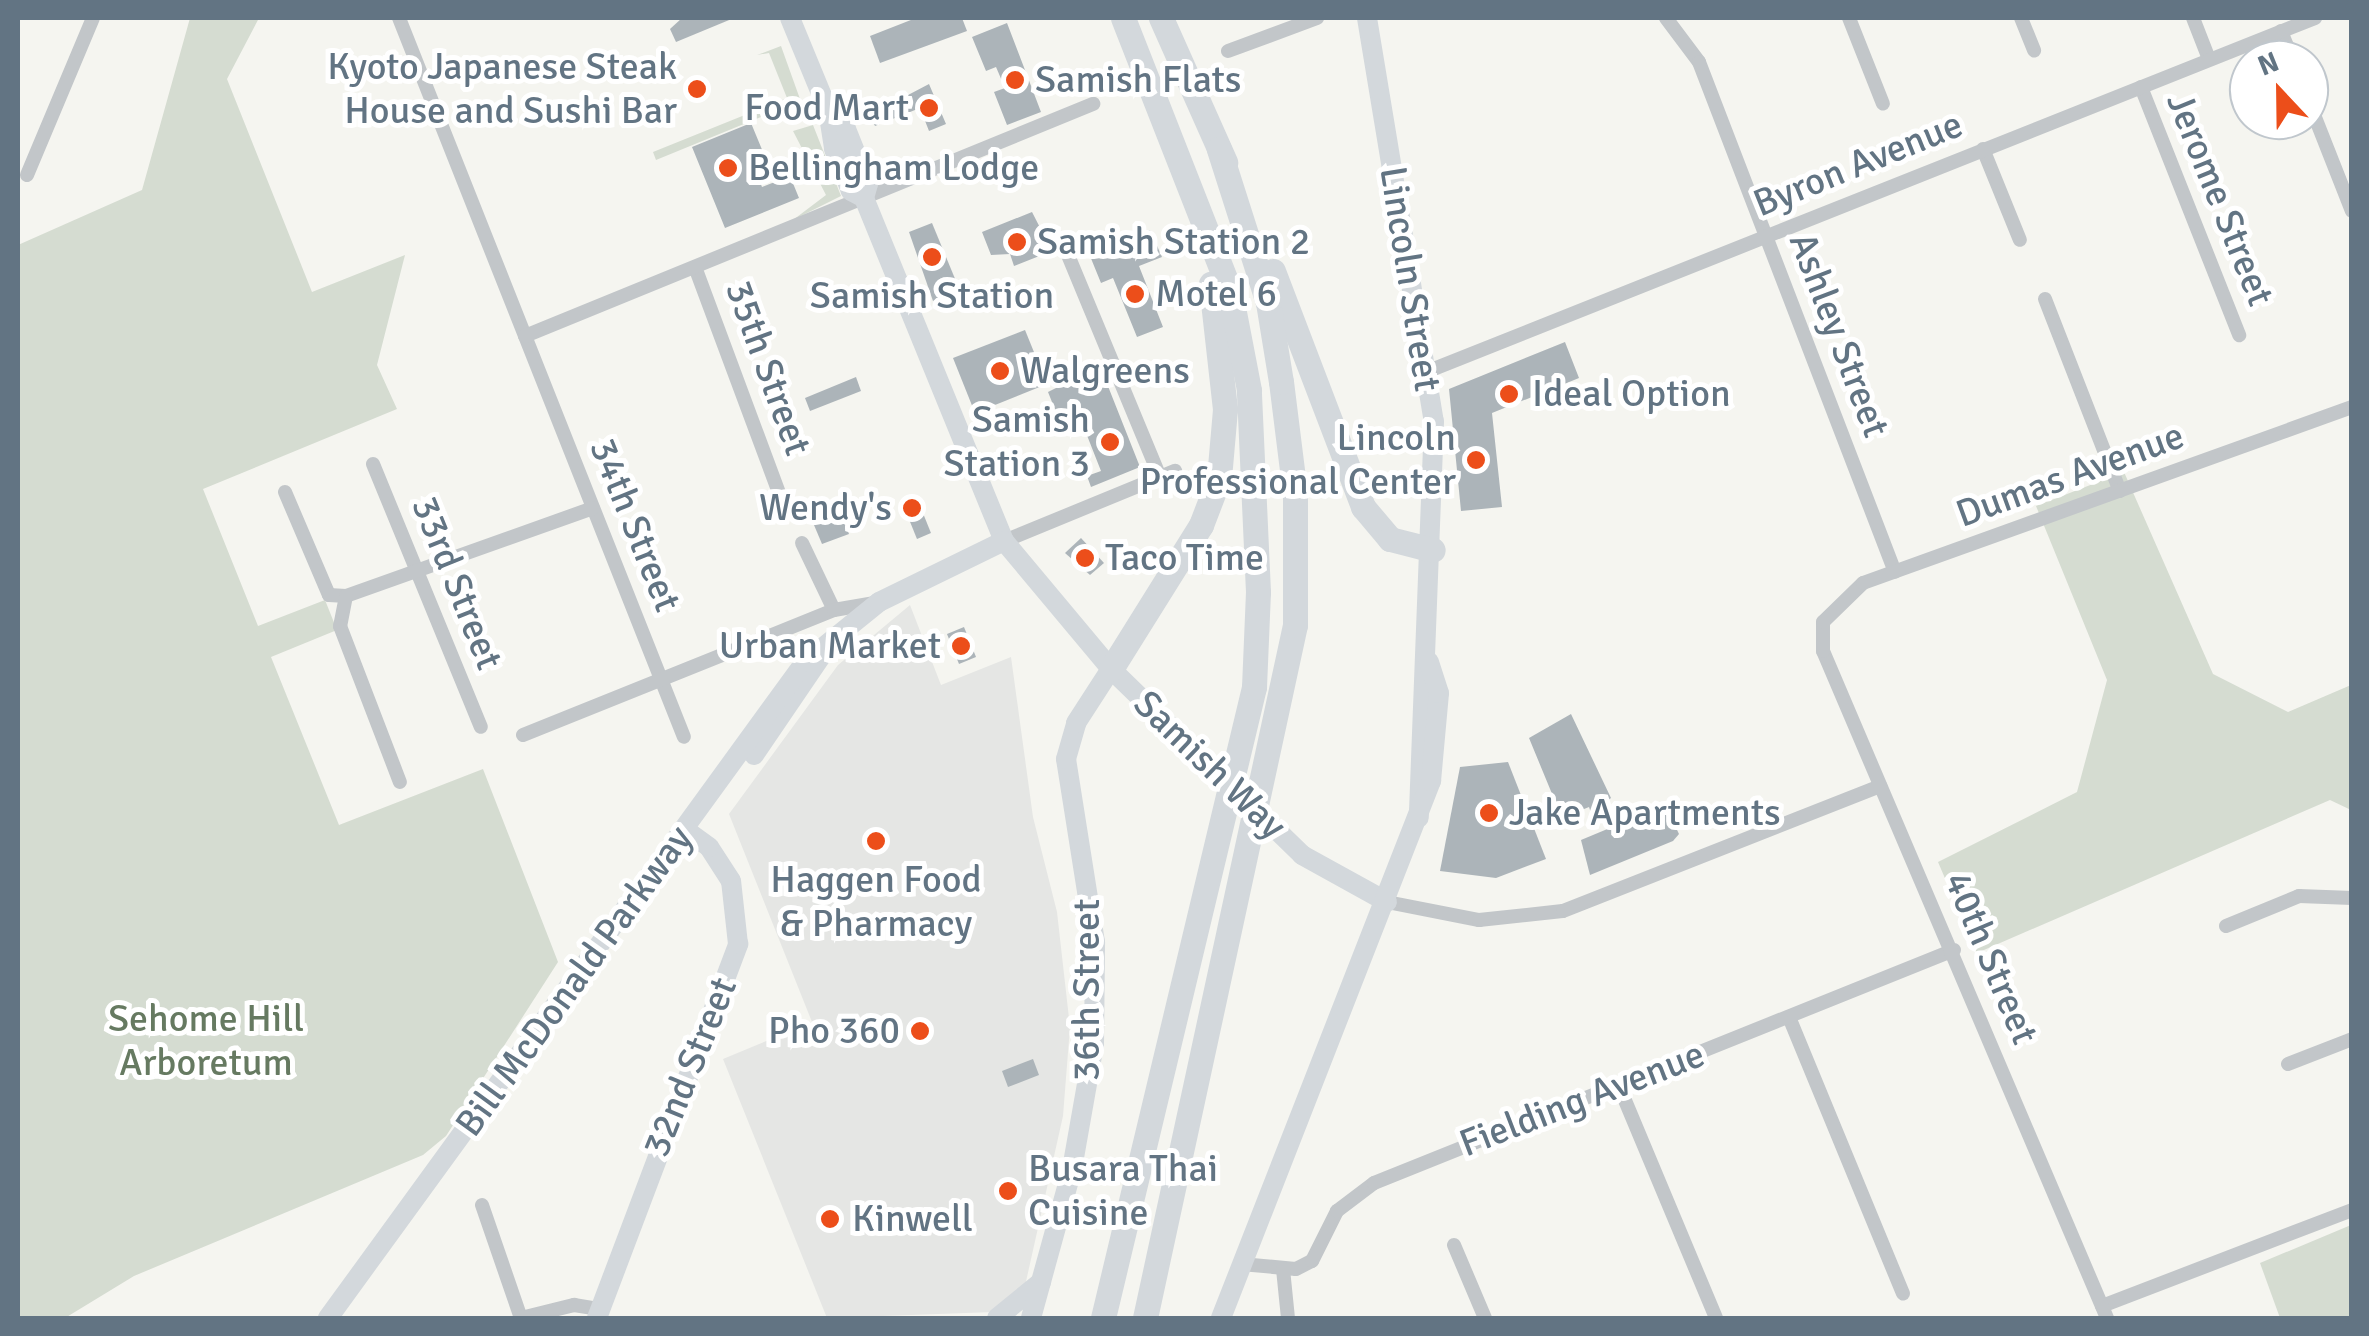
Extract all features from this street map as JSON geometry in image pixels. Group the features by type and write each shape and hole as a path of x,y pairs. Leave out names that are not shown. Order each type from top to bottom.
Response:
{"highway":[{"path":"1103,1318 1254,687 1249,390 1230,291 1160,101 1123,18"},
{"path":"1161,18 1219,149 1363,507 1390,539 1433,550"},
{"path":"1111,668 1201,526 1226,451 1216,308 1160,101"},
{"path":"1145,1318 1295,625 1294,494 1281,382 1268,303 1219,149"}],"main road":[{"name":"Samish Way","path":"790,18 828,110 846,129 868,184 864,198 1004,541 1111,668 1302,856 1387,902"},
{"name":"Lincoln Street","path":"1366,18 1426,372 1433,550 1429,662 1438,693 1437,741 1419,818 1387,902"},
{"name":"Bill McDonald Parkway","path":"344,1318 805,662 826,649 879,602 1004,541"},
{"name":"36th Street","path":"1032,1318 1094,1044 1095,942 1066,759 1076,724 1111,668"},
{"name":"Bill McDonald Parkway","path":"328,1318 689,831"},
{"name":"32nd Street","path":"598,1314 738,944 731,881 689,831"},
{"path":"1221,1318 1387,902"},
{"path":"997,1318 1042,1280"}],"street":[{"path":"28,175 93,18"},
{"name":"34th Street","path":"400,18 684,737"},
{"path":"1228,51 1317,18"},
{"name":"Ashley Street","path":"1666,18 1699,62 1895,572"},
{"path":"1849,18 1883,104"},
{"path":"2021,18 2034,50"},
{"path":"2193,18 2209,59"},
{"name":"Byron Avenue","path":"1426,372 2315,18"},
{"path":"2281,31 2284,40"},
{"name":"Jerome Street","path":"2141,86 2239,335"},
{"path":"526,336 1094,104"},
{"path":"2324,140 2352,211"},
{"path":"1983,149 2020,240"},
{"path":"1068,255 1160,477"},
{"name":"35th Street","path":"695,266 780,493"},
{"path":"2044,300 2120,491"},
{"name":"Dumas Avenue","path":"1823,622 1848,592 1895,572 2352,407"},
{"name":"33rd Street","path":"373,464 481,727"},
{"name":"Bill McDonald Parkway","path":"1004,541 1175,471"},
{"path":"285,492 328,595 346,596 414,566 593,508"},
{"path":"802,543 834,610"},
{"path":"346,596 340,626 400,782"},
{"path":"524,734 834,610 879,602"},
{"name":"40th Street","path":"1823,622 1823,651 1954,950 2104,1312"},
{"path":"1387,902 1479,920 1563,911 1880,786"},
{"path":"2226,926 2298,896 2352,898"},
{"name":"Fielding Avenue","path":"1283,1269 1312,1260 1337,1210 1357,1192 1954,950"},
{"path":"1789,1017 1903,1293"},
{"path":"2288,1064 2352,1039"},
{"path":"1619,1086 1716,1318"},
{"path":"482,1205 521,1318 574,1305 598,1314"},
{"path":"2104,1312 2352,1210"},
{"path":"1454,1245 1485,1318"},
{"path":"1241,1264 1283,1269 1288,1318"}],"shaded area":[{"path":"910,605 941,685 1011,657 1033,817 1057,912 1070,1027 1063,1116 1025,1286 994,1312 827,1318 723,1059 812,1022 729,814 838,665"}],"green space":[{"name":"Sehome Hill Arboretum","path":"190,18 259,18 227,79 312,292 405,255 377,365 397,409 203,489 258,626 325,600 337,630 271,657 339,825 483,769 558,962 446,1136 423,1155 134,1276 65,1318 18,1318 18,245 142,190"},
{"path":"781,46 805,113 789,120 783,108 656,160 653,152 787,98 769,53 757,55"},
{"path":"813,125 841,196 793,220 826,195 793,131"},
{"path":"2124,472 2213,674 2288,712 2351,685 2351,810 2330,800 1977,953 1938,862 2077,792 2107,680 2036,506"},
{"path":"2351,1225 2351,1318 2280,1318 2260,1263"}],"building":[{"path":"682,18 734,18 676,42 670,29"},
{"path":"916,18 962,18 967,31 880,63 870,36"},
{"name":"Samish Flats","path":"1007,23 1041,112 1007,125 994,92 1005,88 996,67 986,71 972,37"},
{"path":"929,84 946,124 929,131 920,108 875,126 870,115"},
{"name":"Bellingham Lodge","path":"751,123 763,152 750,157 762,187 790,176 799,198 725,228 692,147"},
{"name":"Samish Station 2","path":"1032,212 1052,251 1014,266 1010,254 991,255 982,232"},
{"name":"Samish Station","path":"932,223 958,286 933,301 909,232"},
{"name":"Motel 6","path":"1150,230 1162,257 1139,266 1163,327 1137,337 1113,278 1101,283 1090,256"},
{"name":"Walgreens","path":"1025,330 1047,384 975,413 953,358"},
{"name":"Lincoln Professional Center","path":"1565,342 1579,378 1492,413 1502,507 1461,511 1449,389"},
{"name":"Samish Station 3","path":"1100,366 1140,467 1091,487 1087,476 1101,471 1077,410 1058,417 1048,392"},
{"path":"856,377 861,391 810,411 805,398"},
{"name":"Wendy's","path":"916,496 931,533 917,539 902,502"},
{"path":"841,514 849,534 822,544 814,525"},
{"name":"Taco Time","path":"1081,538 1104,563 1090,575 1065,553"},
{"name":"Urban Market","path":"964,627 976,657 959,664 947,634"},
{"path":"1571,714 1611,798 1591,813 1589,807 1562,818 1529,738"},
{"name":"Jake Apartments","path":"1508,762 1546,859 1496,878 1440,871 1460,767"},
{"path":"1665,805 1679,834 1673,841 1590,875 1581,840"},
{"path":"1033,1059 1039,1075 1008,1087 1002,1071"}],"place":[{"name":"Samish Flats","path":"1015,80"},
{"name":"Kyoto Japanese Steak House and Sushi Bar","path":"697,89"},
{"name":"Food Mart","path":"929,108"},
{"name":"Bellingham Lodge","path":"728,168"},
{"name":"Samish Station 2","path":"1017,242"},
{"name":"Samish Station","path":"932,257"},
{"name":"Motel 6","path":"1135,294"},
{"name":"Walgreens","path":"1000,371"},
{"name":"Ideal Option","path":"1509,394"},
{"name":"Samish Station 3","path":"1110,442"},
{"name":"Lincoln Professional Center","path":"1476,460"},
{"name":"Wendy's","path":"912,508"},
{"name":"Taco Time","path":"1085,558"},
{"name":"Urban Market","path":"961,646"},
{"name":"Jake Apartments","path":"1489,813"},
{"name":"Haggen Food & Pharmacy","path":"876,841"},
{"name":"Pho 360","path":"920,1031"},
{"name":"Busara Thai Cuisine","path":"1008,1191"},
{"name":"Kinwell","path":"830,1219"}]}
